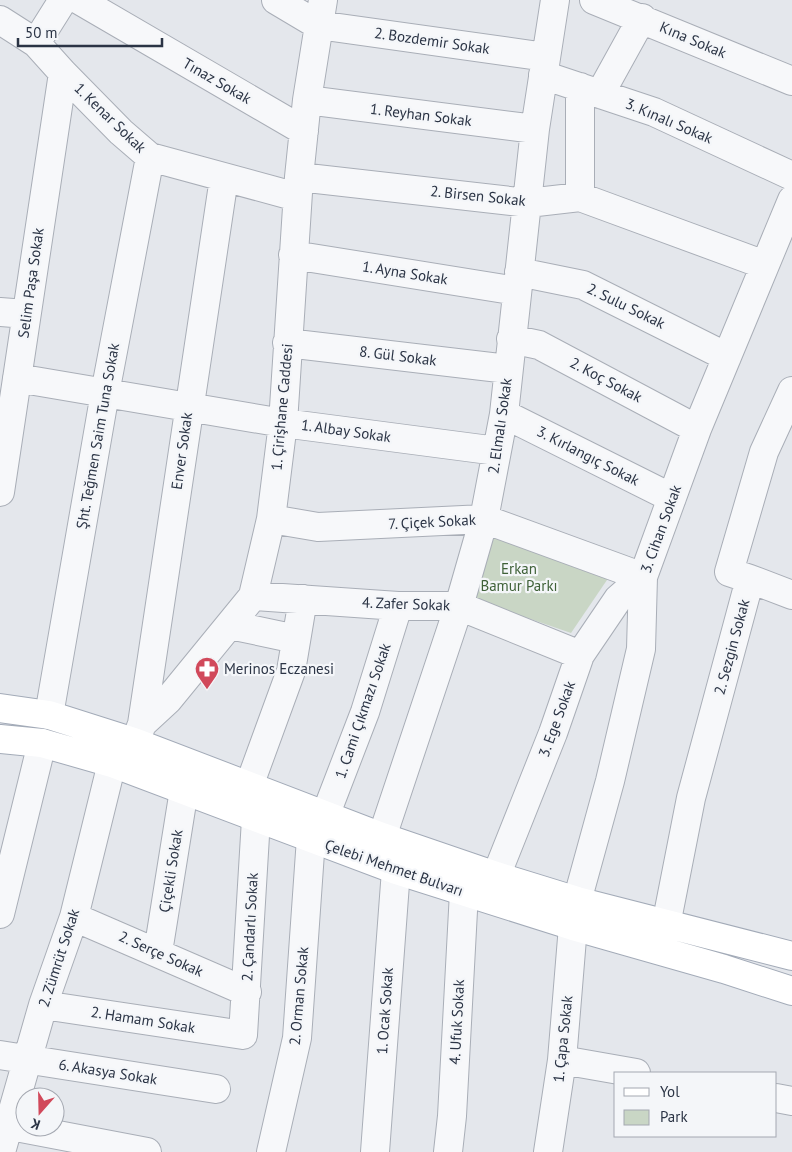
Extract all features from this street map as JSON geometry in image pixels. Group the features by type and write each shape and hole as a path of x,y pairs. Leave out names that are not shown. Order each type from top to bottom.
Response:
{"main road":[{"name":"Çelebi Mehmet Bulvarı","path":"0,708 49,715 138,733 249,786 396,870 464,892 575,914 666,925 792,956"},
{"name":"Çelebi Mehmet Bulvarı","path":"0,739 42,743 119,766 256,819 382,838 496,876 575,914 724,969 792,991"}],"street":[{"path":"36,43 63,0"},
{"name":"Tınaz Sokak","path":"79,0 304,131"},
{"path":"276,0 320,12"},
{"name":"2. Elmalı Sokak","path":"382,838 459,606 484,519 504,414 535,130 555,0"},
{"name":"Kına Sokak","path":"610,2 642,18 792,81"},
{"name":"1. Çirişhane Caddesi","path":"119,766 138,733 168,700 253,596 272,519 283,423 298,187 307,100 320,12"},
{"name":"2. Bozdemir Sokak","path":"320,12 545,66"},
{"path":"580,197 590,90 642,18"},
{"name":"1. Kenar Sokak","path":"0,20 36,43 121,132 150,157 224,178 298,187"},
{"name":"3. Kınalı Sokak","path":"545,66 590,90 654,112 792,176"},
{"name":"Selim Paşa Sokak","path":"0,492 17,378 13,313 63,73"},
{"name":"1. Reyhan Sokak","path":"307,100 535,130"},
{"name":"Şht. Teğmen Saim Tuna Sokak","path":"49,715 105,393 150,157"},
{"name":"Enver Sokak","path":"138,733 224,178"},
{"name":"2. Birsen Sokak","path":"298,187 528,202 580,197 765,265"},
{"name":"3. Cihan Sokak","path":"575,914 610,781 641,649 643,577 697,429 792,200"},
{"name":"1. Ayna Sokak","path":"293,255 518,281"},
{"name":"2. Sulu Sokak","path":"518,281 583,285 727,357"},
{"name":"2. Koç Sokak","path":"511,339 540,345 697,429"},
{"name":"8. Gül Sokak","path":"287,343 508,368"},
{"name":"1. Albay Sokak","path":"17,378 283,423 498,451"},
{"name":"2. Sezgin Sokak","path":"666,925 691,798 750,579 729,572 764,452 790,398"},
{"name":"3. Kırlangıç Sokak","path":"504,414 672,498"},
{"name":"7. Çiçek Sokak","path":"272,519 318,527 484,519 643,577"},
{"name":"3. Ege Sokak","path":"496,876 553,733 580,655 618,600 643,577"},
{"path":"750,579 792,595"},
{"name":"4. Zafer Sokak","path":"253,596 398,606 459,606 580,655"},
{"path":"249,786 291,671 304,599"},
{"name":"1. Cami Çıkmazı Sokak","path":"318,827 365,712 398,606"},
{"path":"230,625 296,639"},
{"path":"0,914 42,743"},
{"name":"2. Zümrüt Sokak","path":"1,1152 4,1124 28,1059 43,1005 74,917 119,766"},
{"name":"Çiçekli Sokak","path":"158,952 184,790"},
{"name":"2. Çandarlı Sokak","path":"243,1035 256,819"},
{"name":"2. Orman Sokak","path":"271,1152 297,1038 318,827"},
{"name":"1. Ocak Sokak","path":"374,1152 396,870"},
{"name":"4. Ufuk Sokak","path":"448,1152 452,1116 464,892"},
{"name":"1. Çapa Sokak","path":"548,1152 562,1060 575,914"},
{"name":"2. Serçe Sokak","path":"74,917 246,992"},
{"name":"2. Hamam Sokak","path":"43,1005 243,1035"},
{"name":"6. Akasya Sokak","path":"0,1055 216,1089"},
{"path":"562,1060 630,1072"},
{"path":"777,1098 792,1101"},
{"path":"4,1124 146,1152"}],"green space":[{"name":"Erkan Bamur Parkı","path":"490,529 609,577 571,633 470,598"}],"place":[{"name":"Merinos Eczanesi","path":"207,690"}]}
